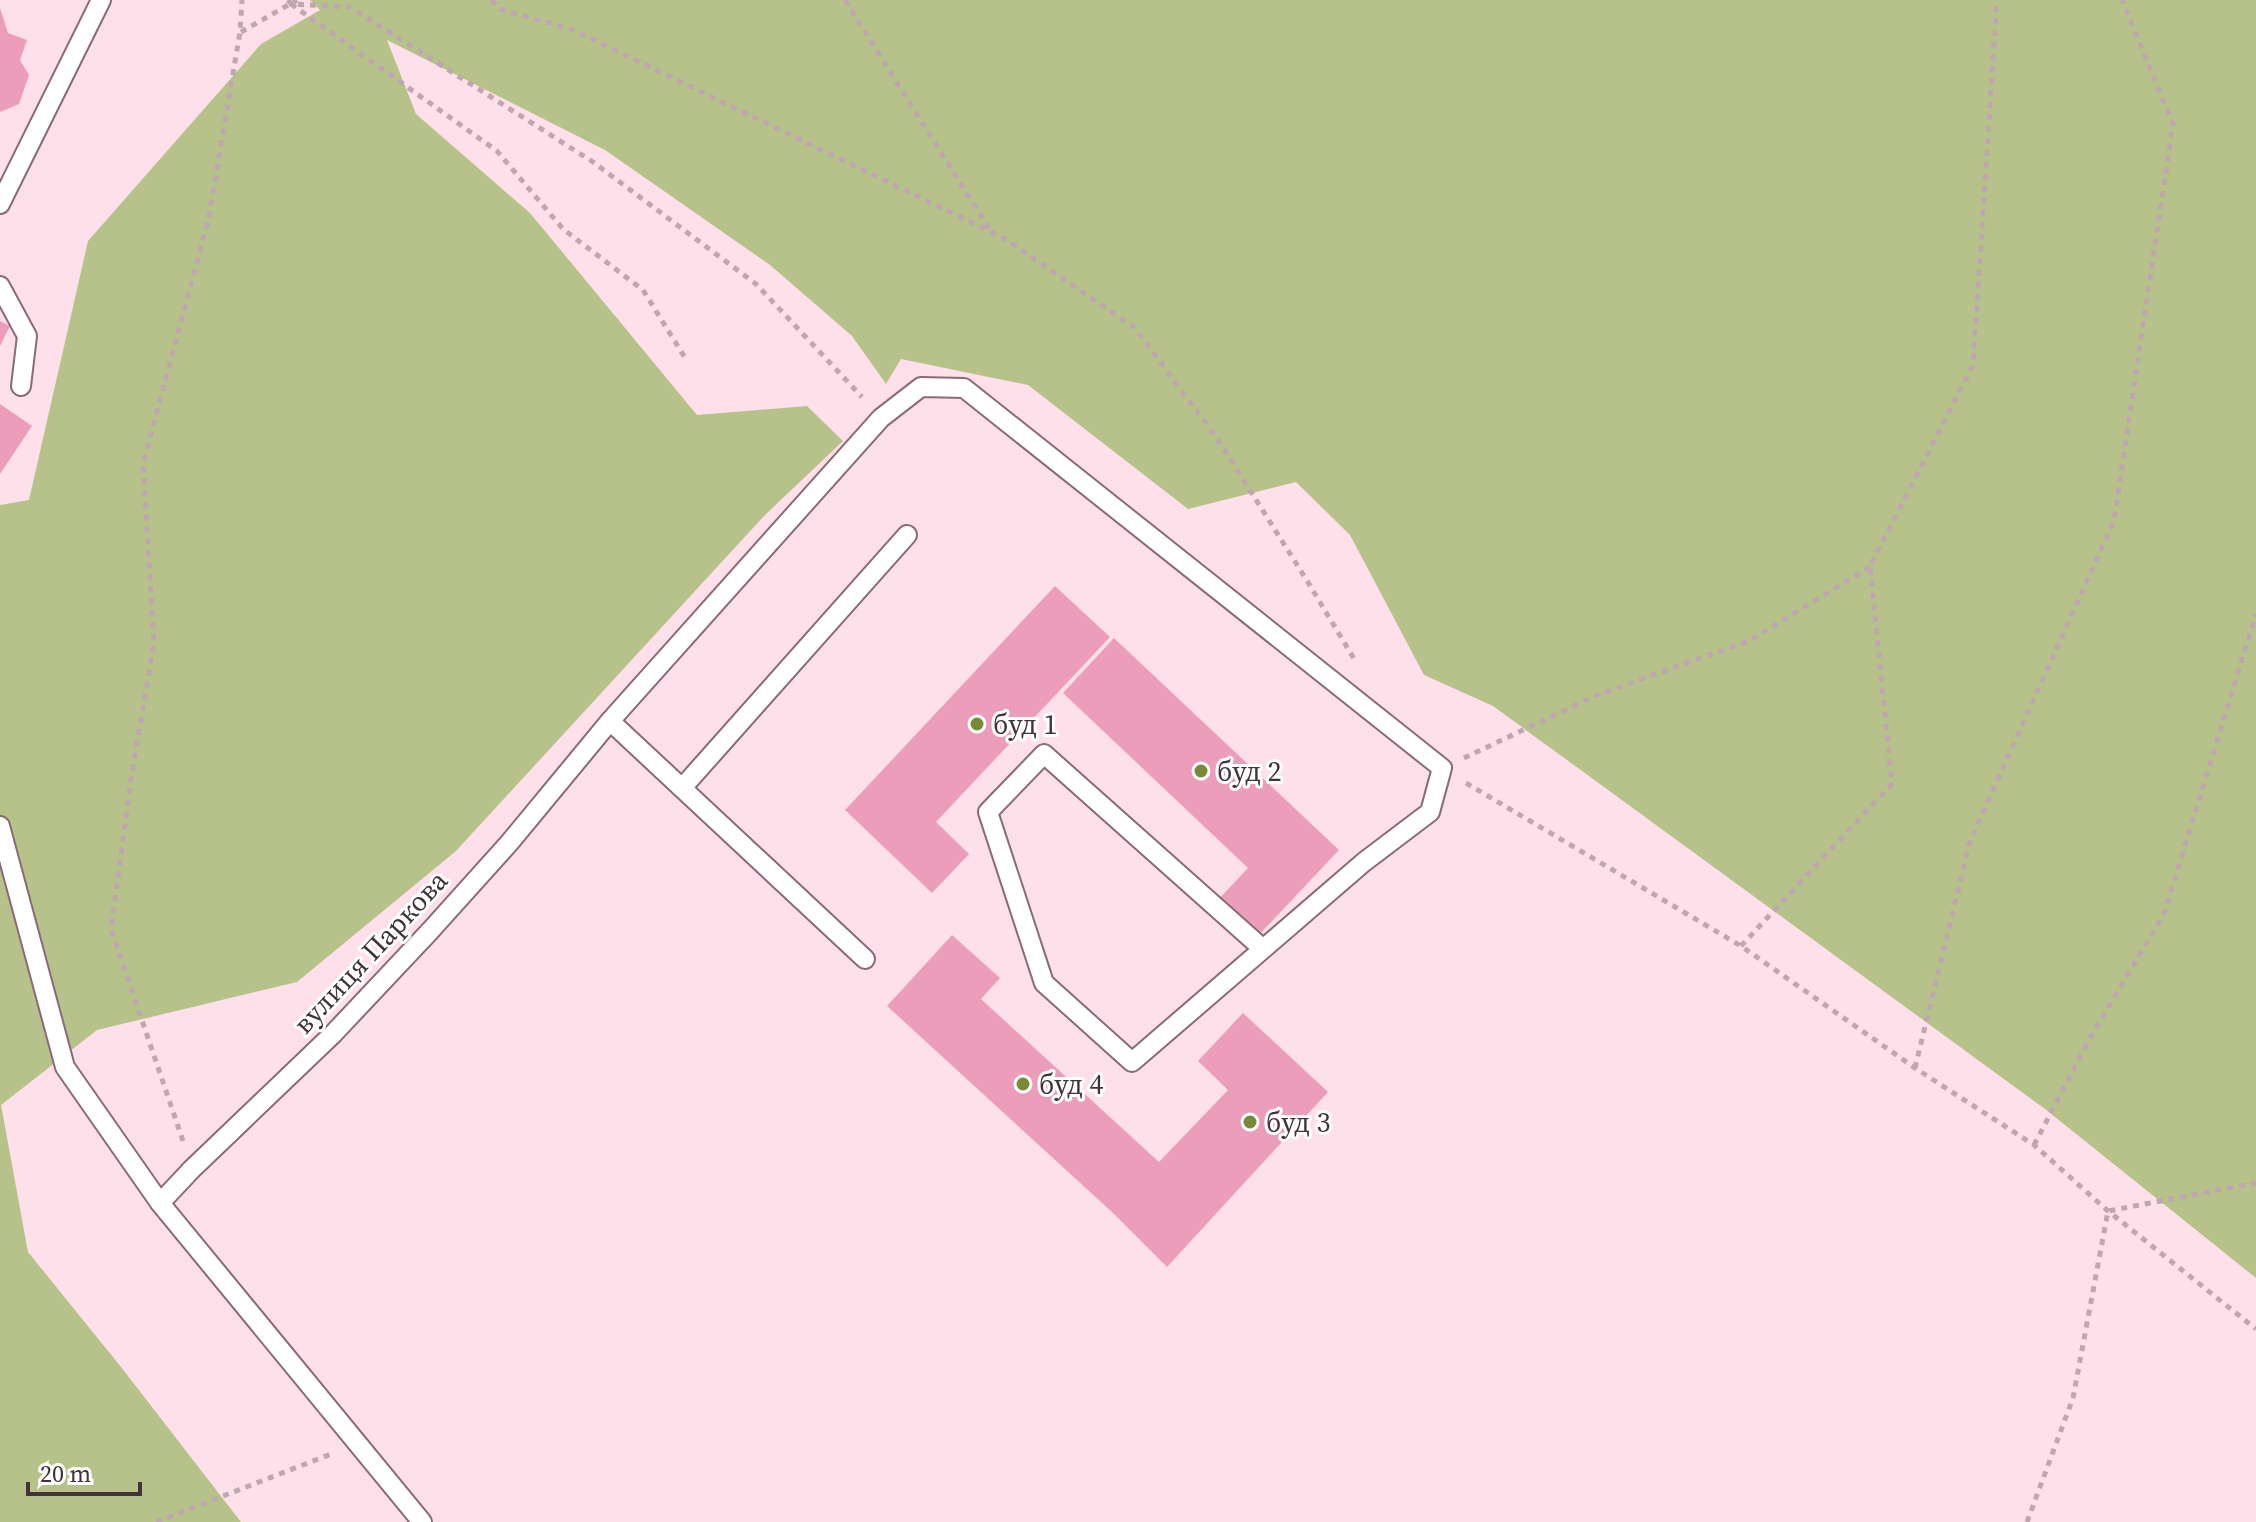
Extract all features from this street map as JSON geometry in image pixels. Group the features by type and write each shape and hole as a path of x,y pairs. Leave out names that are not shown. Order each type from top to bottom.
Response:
{"lane":[{"path":"0,204 101,0"},
{"path":"0,286 27,336 21,386"},
{"name":"вулиця Паркова","path":"160,1203 333,1034 430,931 510,842 610,721 881,418 921,387 964,388 1442,768"},
{"path":"682,788 907,535"},
{"path":"610,721 865,959"},
{"path":"1263,949 1044,754 988,812 1044,983 1132,1062 1364,862 1430,812 1442,768"},
{"path":"0,826 65,1067 160,1203 422,1522"}],"path":[{"path":"192,1169 111,929 154,643 143,464 209,217 240,32 242,0"},
{"path":"240,32 297,0"},
{"path":"492,0 499,9 571,29 991,231 1135,328 1217,438 1359,669"},
{"path":"845,0 991,231"},
{"path":"1442,768 1597,695 1749,641 1870,566 1973,365 1997,0"},
{"path":"1915,1068 1970,841 2114,521 2173,124 2122,0"},
{"path":"289,2 497,151 563,229 643,290 687,361"},
{"path":"289,2 350,7 593,162 756,284 881,418"},
{"path":"1741,946 1892,784 1870,566"},
{"path":"2034,1145 2090,1038 2164,914 2256,614"},
{"path":"1442,768 1741,946 1915,1068 2034,1145 2108,1211 2256,1329"},
{"path":"2108,1211 2256,1183"},
{"path":"2027,1522 2073,1398 2108,1211"},
{"path":"156,1522 358,1443"}],"green space":[{"path":"310,0 2256,0 2256,1278 2045,1109 1493,706 1424,675 1350,535 1296,482 1188,509 1028,385 901,359 886,384 852,336 770,265 605,150 387,40 416,114 530,213 697,415 807,406 843,441 765,515 456,851 297,982 97,1030 1,1105 28,1252 241,1522 0,1522 0,505 29,500 88,241 261,44 320,10"}],"building":[{"path":"0,8 8,33 27,40 20,60 29,75 19,104 0,112"},
{"path":"0,321 10,326 0,346"},
{"path":"0,404 32,426 0,474"},
{"name":"буд 1","path":"1055,586 1110,637 936,822 969,854 932,893 845,810"},
{"name":"буд 2","path":"1114,638 1339,850 1256,938 1217,901 1248,868 1063,693"},
{"path":"952,935 1000,978 981,999 1159,1162 1228,1090 1198,1061 1243,1013 1328,1092 1167,1267 1113,1213 887,1006"}],"place":[{"name":"буд 1","path":"977,724"},
{"name":"буд 2","path":"1201,771"},
{"name":"буд 4","path":"1023,1084"},
{"name":"буд 3","path":"1250,1122"}]}
